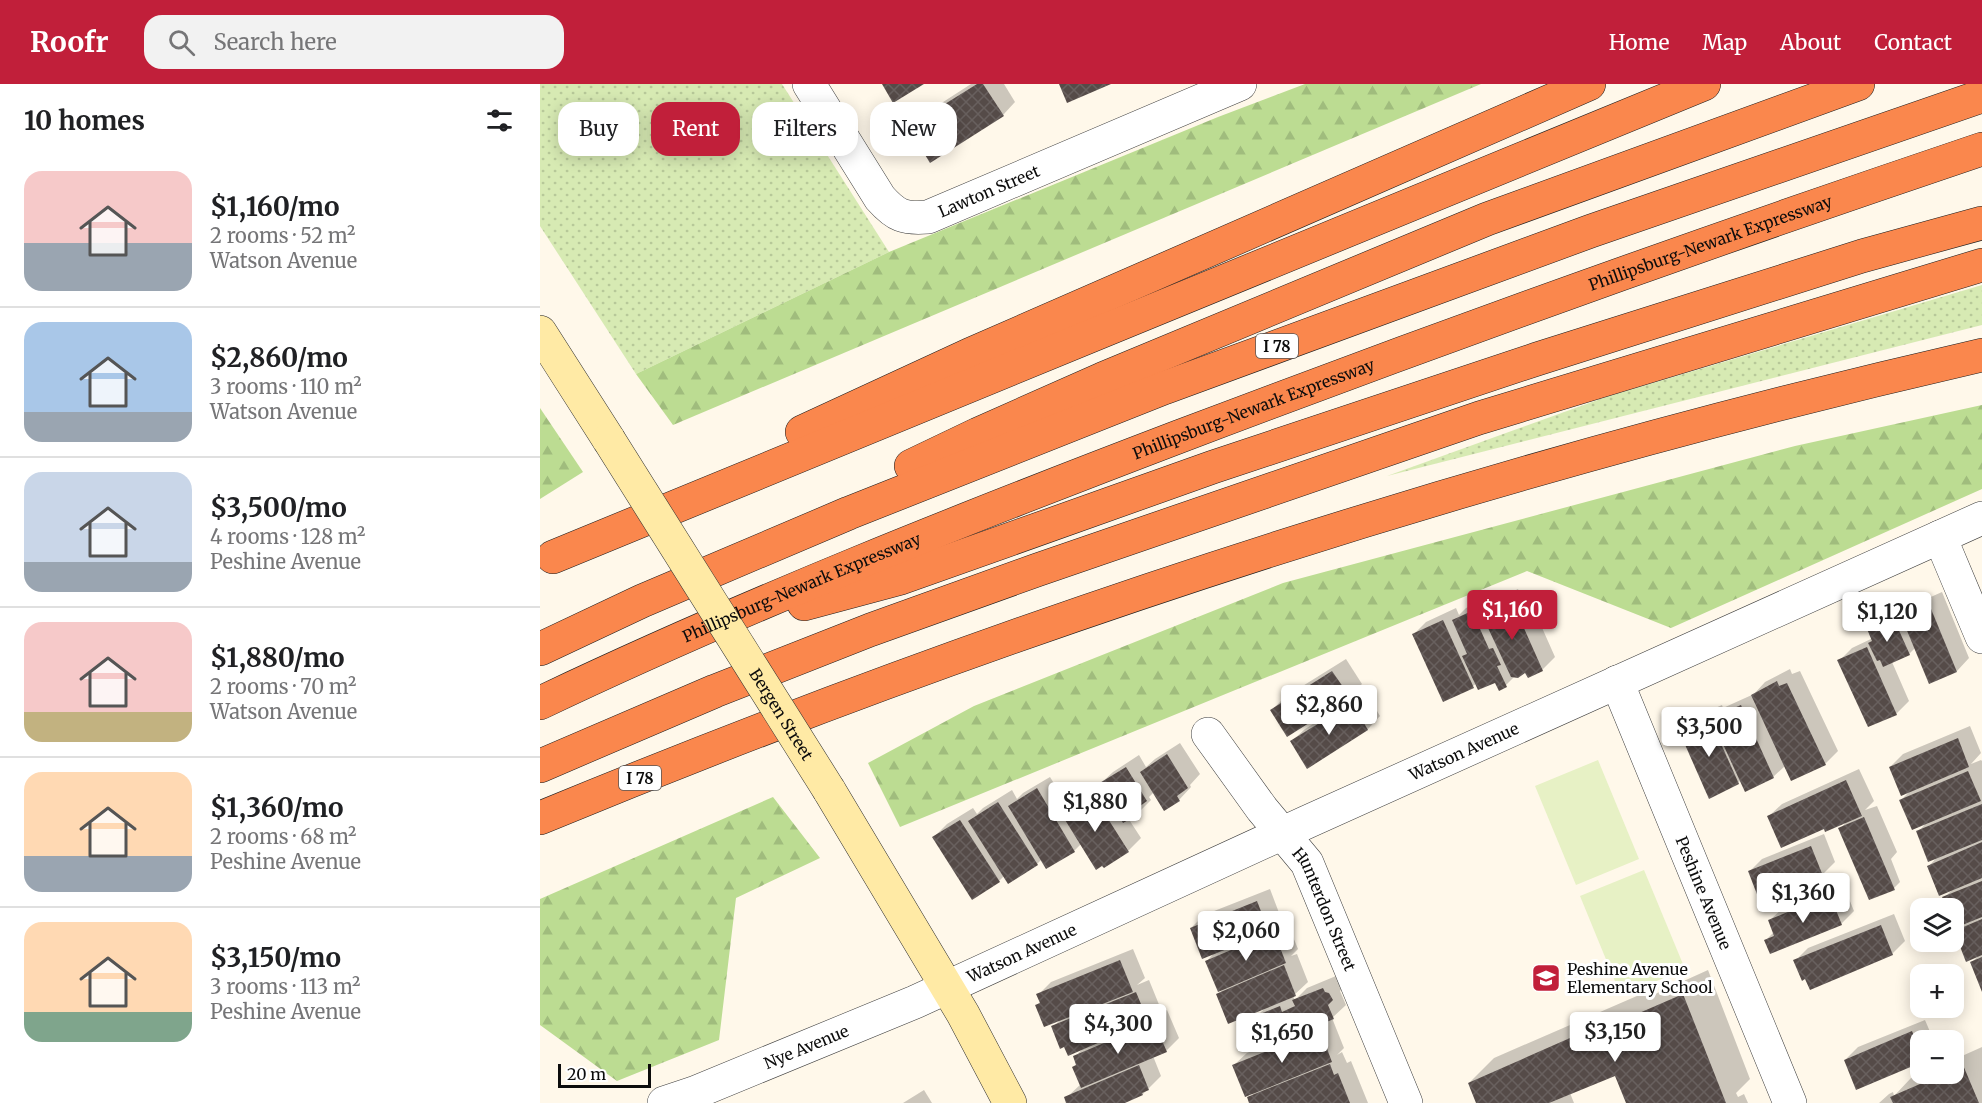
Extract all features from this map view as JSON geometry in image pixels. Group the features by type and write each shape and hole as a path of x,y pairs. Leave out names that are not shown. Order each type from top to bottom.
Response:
{"highway":[{"path":"547,560 760,452 886,392 1589,84"},
{"path":"547,560 1704,84"},
{"path":"585,629 941,451 1102,379 1487,219 1858,84"},
{"name":"I 78","path":"540,649 642,601 839,517 1154,392 1591,231 1982,96"},
{"name":"Phillipsburg-Newark Expressway","path":"540,703 683,637 862,561 1286,396 1604,280 1982,149"},
{"path":"683,637 901,578 1213,467 1526,363 1862,256 1982,222"},
{"path":"540,766 715,691 870,630 1047,566 1479,418 1982,265"},
{"name":"I 78","path":"540,818 809,711 1039,628 1233,562 1449,495 1725,417 1982,355"}],"main road":[{"name":"Bergen Street","path":"540,332 829,790 947,987 1010,1103"}],"street":[{"name":"Lawton Street","path":"809,84 880,198 891,210 902,216 928,216 1240,84"},
{"name":"Watson Avenue","path":"947,987 1982,518"},
{"path":"1940,537 1982,637"},
{"name":"Peshine Avenue","path":"1617,682 1790,1103"},
{"name":"Hunterdon Street","path":"1208,734 1262,809 1307,863 1406,1103"},
{"name":"Nye Avenue","path":"664,1103 947,987"}],"green space":[{"path":"540,84 782,84 793,102 752,102 752,156 828,156 889,252 636,374 540,226"},
{"path":"1305,84 1481,84 673,425 636,374 889,252 1218,117"},
{"path":"1982,285 1982,325 1387,476 1606,397"},
{"path":"1982,405 1982,489 1671,628 1527,571 900,827 868,763 974,706 1283,583 1795,446"},
{"path":"540,408 583,472 540,499"},
{"path":"1598,760 1639,859 1576,885 1535,786"},
{"path":"773,797 820,858 736,898 719,1040 617,1081 540,1025 540,899"},
{"path":"1644,870 1685,969 1621,996 1580,896"}],"building":[{"path":"882,84 924,84 895,102 892,102"},
{"path":"977,84 983,84 1004,116 957,146 957,102 948,102"},
{"path":"1059,84 1111,84 1067,103"},
{"path":"926,156 941,156 930,163"},
{"path":"1505,601 1509,610 1515,608 1543,671 1528,678 1525,673 1518,678 1511,677 1481,613"},
{"path":"1929,604 1957,672 1929,684 1901,616"},
{"path":"1472,611 1489,649 1493,648 1501,665 1497,666 1507,687 1499,691 1495,683 1478,690 1462,656 1467,654 1452,620"},
{"path":"1893,617 1910,655 1883,667 1880,660 1877,661 1868,643 1872,641 1867,629"},
{"path":"1443,620 1474,688 1443,702 1412,634"},
{"path":"1867,647 1897,715 1868,727 1837,660"},
{"path":"1332,671 1350,697 1287,737 1270,710"},
{"path":"1777,681 1779,686 1787,683 1826,765 1791,781 1751,695"},
{"path":"1352,703 1368,730 1307,769 1290,741"},
{"path":"1741,705 1774,778 1745,792 1711,718"},
{"path":"1709,717 1739,784 1709,799 1679,731"},
{"path":"1958,738 1969,767 1901,796 1889,767"},
{"path":"1167,754 1188,788 1177,796 1180,801 1164,811 1140,772"},
{"path":"1126,767 1147,801 1136,809 1139,814 1123,823 1098,784"},
{"path":"1968,771 1981,801 1912,830 1899,800"},
{"path":"1846,780 1862,816 1825,832 1824,829 1781,848 1767,816"},
{"path":"1037,788 1075,852 1046,869 1008,806"},
{"path":"1093,795 1129,852 1104,868 1102,866 1096,870 1062,815"},
{"path":"998,802 1038,865 1008,884 968,821"},
{"path":"1982,804 1982,840 1928,862 1916,831"},
{"path":"1864,817 1895,890 1869,900 1838,828"},
{"path":"960,820 1000,882 972,900 932,837"},
{"path":"1982,842 1982,878 1939,896 1927,866"},
{"path":"1811,846 1823,876 1760,902 1748,871"},
{"path":"1982,881 1982,917 1964,924 1964,898 1942,897"},
{"path":"1830,895 1842,925 1770,954 1764,940 1774,936 1768,920"},
{"path":"1257,901 1269,932 1202,959 1190,928"},
{"path":"1982,919 1982,955 1966,962 1962,952 1964,952 1964,927"},
{"path":"1881,925 1893,955 1810,990 1805,979 1802,981 1793,960"},
{"path":"1274,932 1286,963 1218,992 1205,961"},
{"path":"1982,957 1982,992 1970,962"},
{"path":"1120,960 1133,992 1044,1027 1035,1005 1040,1003 1036,994"},
{"path":"1284,965 1296,996 1228,1024 1216,994"},
{"path":"1323,988 1333,1000 1328,1005 1334,1019 1266,1046 1255,1016 1280,1006 1282,1012 1295,1006 1292,1000"},
{"path":"1136,992 1148,1021 1068,1056 1064,1047 1060,1049 1051,1026"},
{"path":"1683,994 1726,1103 1626,1103 1615,1076 1549,1103 1476,1103 1468,1083 1629,1012 1630,1017"},
{"path":"1154,1022 1167,1052 1081,1088 1072,1067 1076,1065 1073,1056"},
{"path":"1320,1030 1332,1062 1245,1097 1232,1065"},
{"path":"1910,1032 1910,1067 1856,1090 1844,1060"},
{"path":"1330,1064 1334,1075 1338,1073 1350,1103 1249,1103 1247,1097"},
{"path":"1139,1065 1149,1090 1142,1093 1143,1095 1125,1103 1066,1103 1064,1097"},
{"path":"1964,1067 1979,1103 1893,1103 1890,1097 1920,1084 1964,1084"}],"place":[{"name":"Peshine Avenue Elementary School","path":"1546,978"}]}
